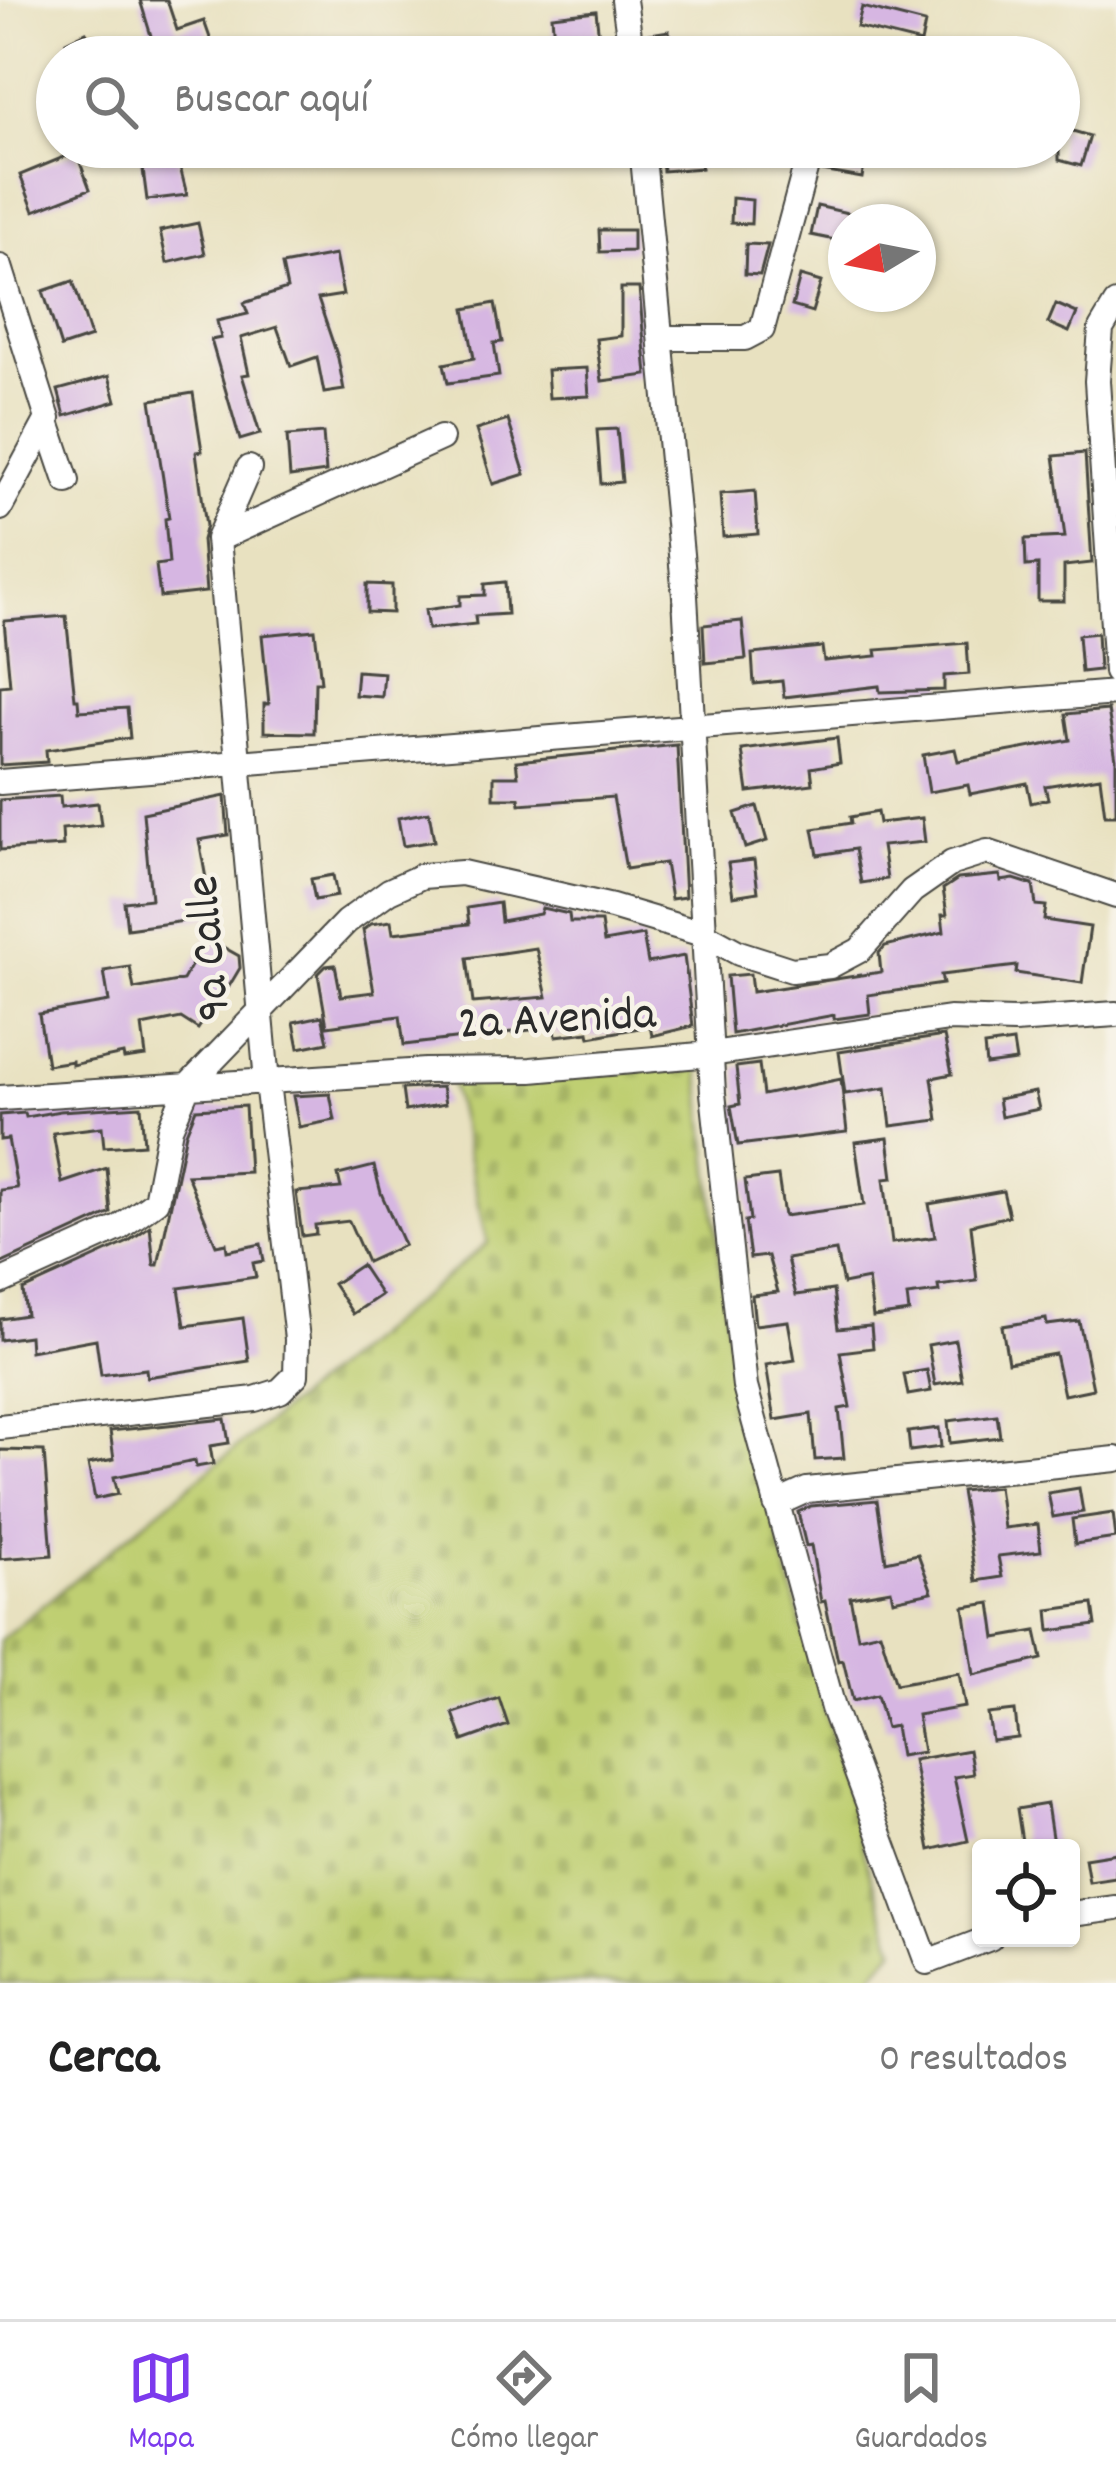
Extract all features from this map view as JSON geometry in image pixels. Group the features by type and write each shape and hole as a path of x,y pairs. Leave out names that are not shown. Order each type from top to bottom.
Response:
{"street":[{"path":"624,0 629,36"},
{"path":"644,168 685,596 711,1054 745,1387 833,1708 927,1962 972,1945"},
{"path":"663,338 733,339 754,336 762,329 805,168"},
{"path":"0,267 67,481"},
{"path":"1116,304 1101,329 1097,381 1116,672"},
{"path":"0,508 47,422"},
{"path":"218,539 441,437"},
{"name":"9a Calle","path":"0,1427 255,1399 280,1391 296,1375 297,1339 267,1082 218,539 249,469"},
{"path":"0,782 1116,693"},
{"path":"0,1282 119,1228 156,1201 170,1128 188,1087 346,922 389,891 422,876 462,873 612,907 706,935 739,953 792,970 830,966 860,950 912,891 952,862 987,852 1116,896"},
{"name":"2a Avenida","path":"0,1098 425,1071 531,1070 711,1054 950,1019 1014,1021 1116,1013"},
{"path":"776,1504 807,1490 1116,1460"},
{"path":"1080,1913 1116,1908"}],"green space":[{"path":"698,1060 731,1363 864,1855 895,1948 865,1983 0,1983 0,1640 488,1243 450,1076"}],"building":[{"path":"140,0 167,0 177,30 204,21 209,36 151,36"},
{"path":"862,7 925,23 922,36 893,36 857,27"},
{"path":"596,11 599,36 554,36 552,16"},
{"path":"1080,133 1090,136 1080,166"},
{"path":"37,168 82,168 90,189 34,211 20,175"},
{"path":"143,168 180,168 187,195 147,200"},
{"path":"822,168 864,168 862,178"},
{"path":"732,198 752,200 751,224 731,223"},
{"path":"817,206 828,209 828,238 811,235"},
{"path":"198,223 205,254 167,263 160,231"},
{"path":"599,230 633,230 633,251 600,252"},
{"path":"746,244 768,245 760,275 745,274"},
{"path":"335,255 343,295 318,299 344,390 324,393 317,357 291,366 277,327 241,338 249,374 242,375 260,434 240,440 211,340 221,338 217,321 248,314 244,303 287,289 282,265"},
{"path":"800,276 821,282 812,312 792,306"},
{"path":"73,281 91,337 61,347 43,291"},
{"path":"621,288 639,288 647,375 602,381 596,339 621,336"},
{"path":"495,303 502,342 494,343 499,376 448,383 444,364 474,358 465,309"},
{"path":"1056,304 1077,313 1069,332 1048,323"},
{"path":"587,368 589,396 549,398 547,370"},
{"path":"109,376 116,401 65,416 58,390"},
{"path":"193,393 202,451 196,452 206,526 202,540 206,592 160,597 156,565 169,563 165,519 169,518 151,400"},
{"path":"508,420 525,474 493,484 476,430"},
{"path":"617,429 622,482 601,484 597,430"},
{"path":"323,433 326,472 290,477 287,436"},
{"path":"1085,453 1092,563 1064,566 1064,601 1038,601 1038,565 1026,566 1025,539 1065,537 1054,456"},
{"path":"755,491 758,534 723,537 720,494"},
{"path":"505,582 507,614 475,616 476,624 428,629 425,610 460,605 460,596 485,595 485,584"},
{"path":"367,584 392,585 392,613 367,612"},
{"path":"66,616 79,711 127,708 130,738 46,750 47,762 0,765 0,686 10,685 4,621"},
{"path":"742,621 746,659 705,663 703,625"},
{"path":"315,630 321,682 315,682 314,733 264,732 264,704 269,704 262,635"},
{"path":"1097,633 1099,670 1081,672 1078,635"},
{"path":"967,643 969,674 944,676 944,690 880,692 879,686 784,697 782,681 754,684 752,654 822,647 824,661 877,656 876,650"},
{"path":"357,671 384,673 382,697 355,695"},
{"path":"1108,710 1116,759 1116,815 1105,815 1100,777 1045,786 1048,799 1031,803 1027,783 970,794 968,785 929,792 923,755 955,749 958,761 1070,740 1066,714"},
{"path":"837,738 840,763 811,768 813,784 748,792 742,750"},
{"path":"677,745 685,897 671,899 665,863 626,869 613,797 520,804 519,798 494,798 494,776 518,776 516,761"},
{"path":"60,796 61,807 98,803 101,825 62,829 63,846 0,850 0,800"},
{"path":"225,796 228,835 199,840 213,917 127,929 124,902 151,899 143,813"},
{"path":"757,806 767,841 745,848 735,813"},
{"path":"429,812 434,841 403,846 398,818"},
{"path":"877,812 879,823 922,818 925,842 882,846 887,879 861,883 855,849 818,855 813,829 851,823 850,817"},
{"path":"754,860 758,892 733,896 728,863"},
{"path":"333,875 337,896 315,900 311,879"},
{"path":"1000,875 1001,881 1033,885 1036,905 1046,906 1044,920 1090,927 1082,983 1016,973 1017,966 941,975 943,984 868,995 870,1014 834,1019 834,1015 732,1034 727,976 750,974 752,992 881,972 879,953 885,946 944,932 943,889 958,879"},
{"path":"499,903 501,921 540,914 542,908 569,914 570,922 601,922 604,942 643,935 648,963 684,956 693,1026 652,1036 650,1026 590,1037 589,1032 556,1036 555,1027 404,1045 400,1016 327,1026 318,974 326,966 335,965 341,996 374,992 363,930 391,921 393,933 469,924 467,908","holes":["536,948 547,997 473,1003 467,958"]},
{"path":"207,938 239,956 240,968 198,1029 181,1018 142,1026 146,1056 124,1059 123,1054 47,1065 39,1014 109,1002 104,971 130,967 134,989 183,980"},
{"path":"322,1016 328,1042 299,1048 294,1022"},
{"path":"944,1036 952,1074 932,1078 938,1120 891,1126 886,1088 845,1094 839,1052"},
{"path":"1013,1042 1016,1061 986,1065 984,1046"},
{"path":"759,1064 763,1095 841,1079 847,1132 738,1145 731,1106 740,1104 736,1067"},
{"path":"442,1087 445,1104 405,1111 402,1089"},
{"path":"1035,1092 1039,1109 1001,1117 998,1099"},
{"path":"330,1094 335,1120 299,1127 293,1096"},
{"path":"141,1106 144,1144 104,1147 102,1127 53,1133 62,1183 107,1168 111,1213 0,1264 0,1190 17,1188 8,1139 0,1140 0,1115 25,1113 26,1117"},
{"path":"245,1106 249,1172 187,1175 216,1245 226,1243 227,1251 261,1244 264,1261 253,1263 256,1277 179,1288 185,1326 243,1318 249,1361 147,1377 146,1369 101,1375 96,1339 30,1351 29,1336 0,1340 0,1319 26,1315 23,1290 126,1243 150,1226 154,1265 158,1265 186,1133 196,1109"},
{"path":"888,1138 893,1178 884,1179 892,1243 935,1237 929,1204 1003,1191 1009,1216 971,1225 977,1281 907,1296 909,1312 873,1317 868,1279 843,1284 836,1251 787,1259 796,1295 833,1290 838,1329 871,1326 873,1348 840,1352 850,1407 839,1409 844,1458 815,1460 811,1414 775,1420 766,1365 795,1360 788,1321 755,1325 752,1295 778,1292 768,1256 750,1258 745,1180 778,1176 784,1216 864,1205 855,1142"},
{"path":"374,1166 404,1245 367,1262 349,1221 315,1225 316,1234 302,1236 296,1192 341,1188 338,1175"},
{"path":"361,1265 381,1295 353,1314 333,1284"},
{"path":"1046,1319 1047,1325 1079,1321 1093,1389 1064,1395 1055,1354 1008,1362 1002,1326"},
{"path":"955,1340 962,1380 935,1385 928,1345"},
{"path":"927,1370 931,1391 908,1395 904,1374"},
{"path":"997,1415 1000,1437 950,1443 948,1421"},
{"path":"225,1419 229,1443 210,1446 213,1464 196,1467 195,1461 114,1477 118,1494 95,1499 88,1464 114,1459 110,1431"},
{"path":"939,1428 941,1447 910,1451 908,1432"},
{"path":"0,1450 44,1451 52,1555 0,1559"},
{"path":"998,1487 1004,1528 1038,1524 1041,1551 998,1556 1002,1577 976,1581 961,1491"},
{"path":"1079,1488 1083,1512 1053,1517 1048,1493"},
{"path":"877,1500 886,1561 918,1554 932,1592 893,1600 891,1590 850,1597 858,1637 880,1632 896,1684 959,1673 965,1707 917,1715 923,1752 900,1756 895,1726 886,1728 877,1695 853,1701 798,1512 811,1506"},
{"path":"1113,1513 1116,1538 1075,1544 1072,1519"},
{"path":"991,1603 996,1638 1036,1631 1042,1659 974,1675 964,1607"},
{"path":"1093,1604 1096,1625 1050,1631 1048,1610"},
{"path":"499,1698 508,1725 463,1741 453,1713"},
{"path":"1015,1711 1018,1738 992,1741 988,1714"},
{"path":"969,1750 973,1774 954,1777 968,1841 930,1850 913,1760"},
{"path":"1047,1804 1052,1839 1022,1839 1017,1809"},
{"path":"1116,1853 1116,1878 1089,1882 1085,1858"}]}
